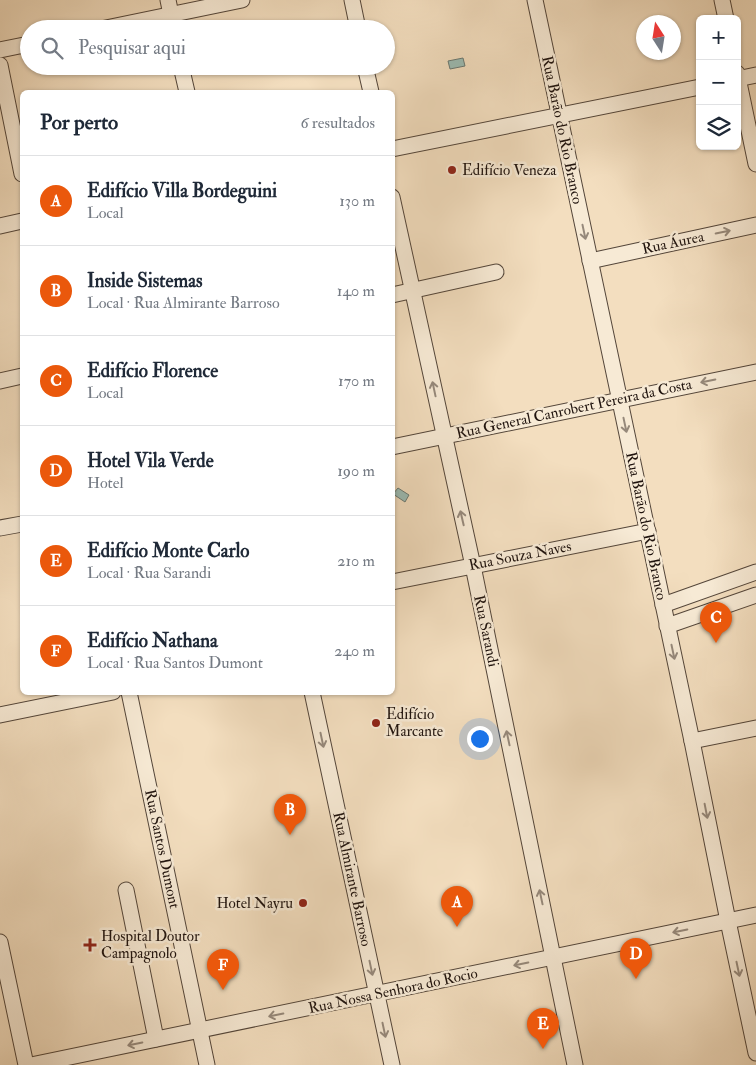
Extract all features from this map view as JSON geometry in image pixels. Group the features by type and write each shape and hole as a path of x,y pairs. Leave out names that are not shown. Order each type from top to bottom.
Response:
{"street":[{"path":"143,20 242,0"},
{"path":"352,0 356,20"},
{"name":"Rua Barão do Rio Branco","path":"535,0 648,531 756,1053"},
{"path":"722,0 725,15"},
{"path":"0,50 20,46"},
{"path":"0,65 20,164"},
{"path":"183,75 187,90"},
{"path":"367,75 371,90"},
{"path":"741,77 756,75"},
{"path":"395,148 696,88"},
{"path":"741,92 756,164"},
{"name":"Rua Sarandi","path":"395,210 473,566 575,1065"},
{"path":"0,226 20,222"},
{"name":"Rua Áurea","path":"590,260 756,225"},
{"path":"395,294 496,272"},
{"name":"Rua General Canrobert Pereira da Costa","path":"395,446 756,372"},
{"path":"0,381 20,376"},
{"path":"0,528 20,524"},
{"name":"Rua Souza Naves","path":"395,581 648,531"},
{"path":"663,605 756,572"},
{"path":"693,617 687,610 689,603 717,593 738,579"},
{"path":"667,626 756,595"},
{"path":"0,715 98,695"},
{"name":"Rua Santos Dumont","path":"130,695 207,1065"},
{"name":"Rua Almirante Barroso","path":"313,695 392,1065"},
{"path":"692,741 756,728"},
{"path":"126,890 156,1039"},
{"name":"Rua Nossa Senhora do Rocio","path":"31,1065 756,915"},
{"path":"0,942 26,1065"}],"water":[{"path":"463,58 465,66 450,69 448,61"},
{"path":"398,488 409,495 405,502 395,495"}],"place":[{"name":"Edifício Veneza","path":"452,170"},
{"name":"Edifício Florence","path":"716,643"},
{"name":"Edifício Marcante","path":"376,723"},
{"name":"Inside Sistemas","path":"290,835"},
{"name":"Hotel Nayru","path":"303,903"},
{"name":"Edifício Villa Bordeguini","path":"457,927"},
{"name":"Hospital Doutor Campagnolo","path":"90,945"},
{"name":"Hotel Vila Verde","path":"636,979"},
{"name":"Edifício Nathana","path":"223,990"},
{"name":"Edifício Monte Carlo","path":"543,1049"}]}
